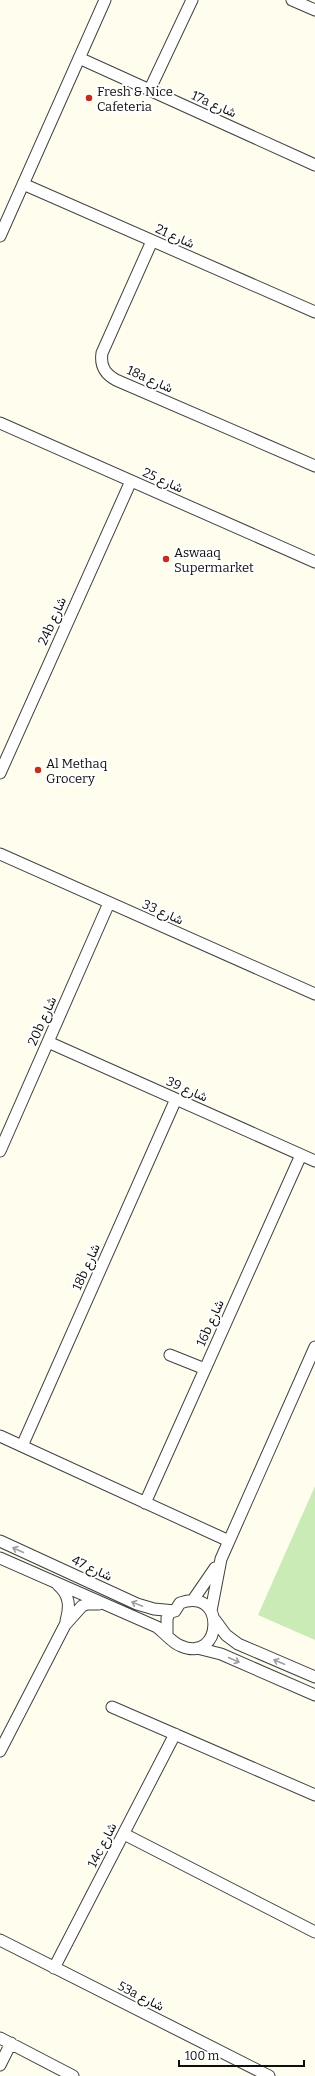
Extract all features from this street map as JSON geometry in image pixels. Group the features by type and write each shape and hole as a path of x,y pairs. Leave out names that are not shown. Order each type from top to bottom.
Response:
{"street":[{"path":"0,236 105,0"},
{"path":"149,91 192,0"},
{"path":"292,0 315,10"},
{"name":"17a شارع","path":"79,58 315,165"},
{"name":"شارع 21","path":"23,184 315,312"},
{"name":"18a شارع","path":"152,241 102,354 101,360 106,372 116,380 315,466"},
{"name":"شارع 25","path":"0,423 315,562"},
{"name":"24b شارع","path":"0,773 4,750 131,481"},
{"name":"شارع 33","path":"0,854 315,994"},
{"name":"20b شارع","path":"0,1151 109,903"},
{"name":"شارع 39","path":"48,1042 315,1161"},
{"name":"18b شارع","path":"22,1446 176,1099"},
{"name":"16b شارع","path":"145,1503 301,1155"},
{"path":"197,1648 209,1641 215,1628 213,1616 221,1559 228,1540 315,1347"},
{"path":"170,1355 205,1370"},
{"path":"0,1436 228,1540"},
{"name":"شارع 47","path":"0,1542 137,1604 154,1609 175,1610"},
{"path":"0,1558 148,1623 166,1634 178,1646 187,1649 197,1648 221,1654 315,1695"},
{"path":"193,1600 221,1559"},
{"path":"0,1751 65,1625 68,1612 68,1600 63,1589 55,1583"},
{"path":"166,1634 167,1618 170,1612 175,1610 180,1603 193,1600 200,1602 213,1616 226,1636 238,1644 315,1677"},
{"path":"65,1625 82,1606 94,1603 102,1604"},
{"path":"112,1707 315,1795"},
{"name":"14c شارع","path":"54,1968 175,1734"},
{"path":"124,1834 315,1932"},
{"name":"53a شارع","path":"0,1940 269,2076"},
{"path":"0,2038 73,2076"},
{"path":"0,2065 11,2043"}],"green space":[{"path":"315,1486 315,1640 258,1615"}],"place":[{"name":"Fresh & Nice Cafeteria","path":"89,98"},
{"name":"Aswaaq Supermarket","path":"166,559"},
{"name":"Al Methaq Grocery","path":"38,770"}]}
